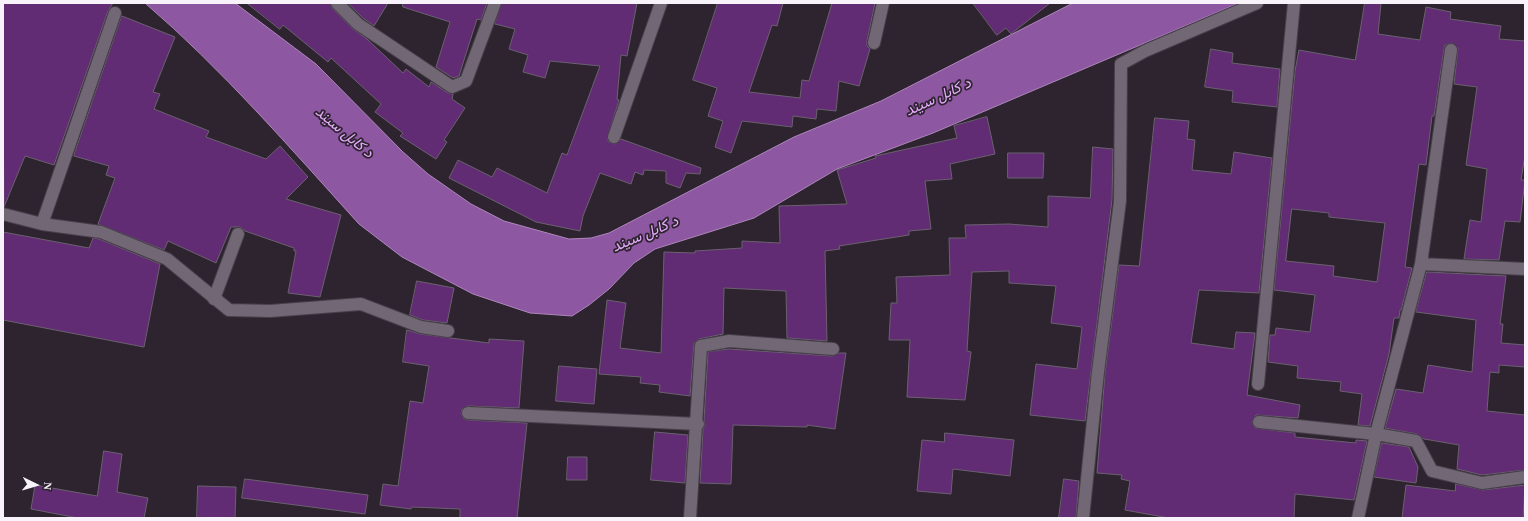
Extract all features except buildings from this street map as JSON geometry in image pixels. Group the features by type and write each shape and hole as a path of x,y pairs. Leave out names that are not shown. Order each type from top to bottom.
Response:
{"street":[{"path":"337,3 358,24 452,87 466,81 495,3"},
{"path":"614,137 661,3"},
{"path":"874,43 883,3"},
{"path":"1083,518 1120,201 1121,64 1145,51 1257,3"},
{"path":"1258,384 1294,3"},
{"path":"42,224 115,14"},
{"path":"1358,518 1376,434 1421,264 1451,50"},
{"path":"3,214 42,224 101,232 167,259 229,310 270,311 361,304 421,327 448,331"},
{"path":"214,299 238,234"},
{"path":"1421,264 1525,269"},
{"path":"690,518 698,424 701,346 729,340 833,349"},
{"path":"468,413 698,424"},
{"path":"1259,422 1376,434 1416,441 1432,471 1482,483 1525,477"}],"water":[{"name":"د کابل سيند","path":"145,3 235,3 316,64 403,152 428,174 471,204 504,221 569,239 591,238 609,233 794,137 881,101 1073,3 1239,3 933,133 837,169 754,218 655,249 634,263 609,289 572,316 530,313 473,294 402,257 359,224 282,138 229,82"}]}
